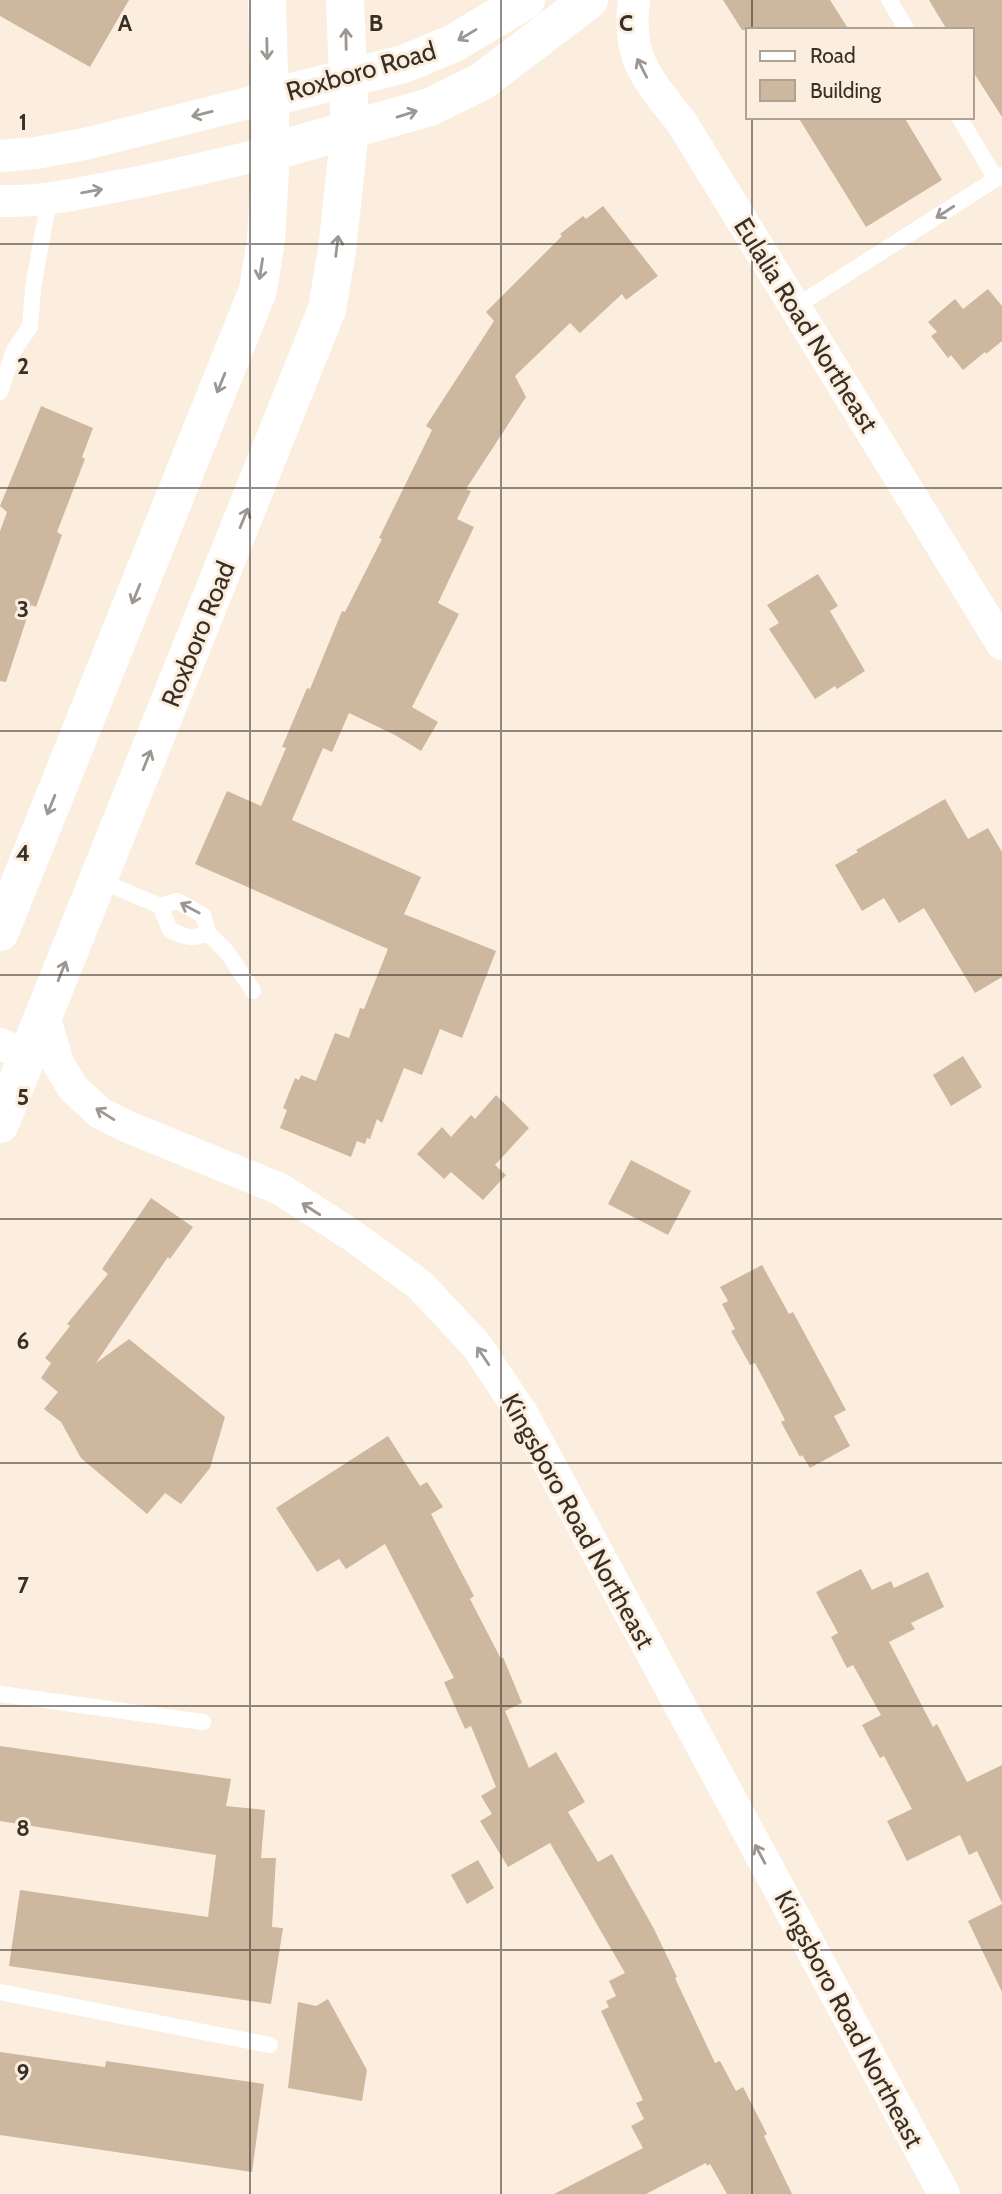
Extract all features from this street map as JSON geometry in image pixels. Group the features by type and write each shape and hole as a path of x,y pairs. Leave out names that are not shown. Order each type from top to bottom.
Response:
{"main road":[{"path":"0,932 258,290 266,240 271,152 267,0"},
{"path":"345,0 350,131"},
{"name":"Roxboro Road","path":"268,98 399,66 454,43 526,0"},
{"name":"Roxboro Road","path":"271,152 430,107 481,82 589,0"},
{"name":"Roxboro Road","path":"0,1124 13,1050 44,1016 327,309 337,250 350,131"}],"street":[{"name":"Eulalia Road Northeast","path":"634,0 631,30 635,53 646,76 682,123 1002,644"},
{"path":"0,156 85,144 268,98"},
{"path":"0,201 20,202 137,183 271,152"},
{"name":"Kingsboro Road Northeast","path":"44,1016 58,1063 73,1088 100,1113 280,1189 353,1236 420,1285 477,1346 523,1415 944,2194"}],"lane":[{"path":"889,0 906,28"},
{"path":"795,307 999,177 960,119"},
{"path":"0,392 14,350 30,327 33,288 49,198"},
{"path":"99,880 160,906 177,901 203,915 208,933 227,952 253,991"},
{"path":"160,906 170,930 195,938 208,933"},
{"path":"0,1694 203,1722"},
{"path":"0,1992 270,2045"}],"building":[{"path":"0,0 129,0 90,67 0,16"},
{"path":"723,0 830,0 848,28 746,28 742,30"},
{"path":"929,0 1002,0 1002,117 974,73 974,28 946,28"},
{"path":"799,119 905,119 942,180 866,227"},
{"path":"603,206 658,276 626,300 622,294 580,333 570,323 515,376 526,397 466,489 471,491 457,519 474,527 438,603 459,614 412,707 438,722 421,751 349,713 332,752 323,748 292,820 421,877 404,914 496,951 462,1038 440,1029 422,1075 404,1068 382,1123 377,1119 370,1139 367,1138 365,1144 357,1141 351,1157 280,1128 287,1110 283,1108 295,1078 299,1080 301,1075 316,1081 335,1033 349,1038 388,949 195,864 227,791 261,806 286,748 282,747 307,688 310,689 342,611 345,612 382,539 379,538 432,430 426,426 494,321 486,312 562,236 560,234 583,216 586,219"},
{"path":"988,289 1002,306 1002,341 963,370 951,355 948,358 931,336 937,332 928,322 955,299 963,309"},
{"path":"41,406 93,428 82,457 85,459 57,532 62,535 36,607 31,605 6,682 0,681 0,531 7,512 0,506"},
{"path":"818,574 838,606 830,611 865,671 815,699 769,629 779,623 767,605"},
{"path":"945,799 968,839 988,828 1002,852 1002,977 975,993 924,908 899,923 884,898 862,911 835,865"},
{"path":"963,1056 982,1087 951,1106 933,1075"},
{"path":"496,1095 529,1128 495,1165 506,1175 483,1200 451,1172 444,1179 417,1154 442,1127 451,1137 471,1115 475,1119"},
{"path":"631,1160 691,1191 668,1235 608,1204"},
{"path":"151,1198 193,1227 170,1259 168,1257 96,1363 129,1339 225,1417 210,1468 181,1504 165,1493 147,1514 81,1458 61,1422 44,1409 58,1392 41,1378 51,1363 45,1358 70,1326 67,1324 108,1274 102,1269"},
{"path":"762,1265 789,1314 793,1312 846,1410 834,1416 850,1446 810,1468 802,1455 800,1457 781,1422 785,1420 755,1363 750,1365 731,1331 735,1329 722,1304 728,1301 720,1287"},
{"path":"388,1436 420,1486 427,1482 443,1507 431,1514 474,1596 470,1599 501,1659 503,1657 522,1703 505,1711 529,1768 556,1752 585,1802 568,1812 598,1862 612,1854 654,1929 715,2063 720,2061 736,2091 743,2087 767,2134 764,2136 792,2194 727,2194 710,2164 707,2166 706,2163 646,2194 554,2194 643,2148 631,2126 644,2119 636,2103 643,2100 601,2011 609,2007 606,2001 616,1996 609,1981 625,1973 550,1843 508,1867 480,1821 492,1814 481,1796 496,1787 471,1726 465,1729 444,1682 454,1678 385,1544 346,1569 339,1559 317,1572 276,1508"},
{"path":"861,1569 872,1590 891,1581 894,1588 928,1572 944,1607 911,1623 915,1629 889,1642 933,1727 937,1724 967,1782 1002,1765 1002,1903 977,1851 969,1855 960,1835 907,1861 887,1821 912,1809 884,1756 880,1758 862,1725 881,1715 853,1665 847,1668 831,1637 838,1633 816,1592"},
{"path":"0,1746 231,1779 226,1806 265,1810 261,1858 276,1858 272,1927 283,1928 271,2004 9,1966 20,1890 208,1917 216,1855 0,1821"},
{"path":"478,1860 494,1888 467,1904 451,1875"},
{"path":"1002,1904 1002,1992 968,1921"},
{"path":"328,1999 367,2070 362,2101 288,2088 298,2002 316,2006"},
{"path":"0,2052 105,2067 106,2061 264,2084 252,2172 0,2135"}]}
